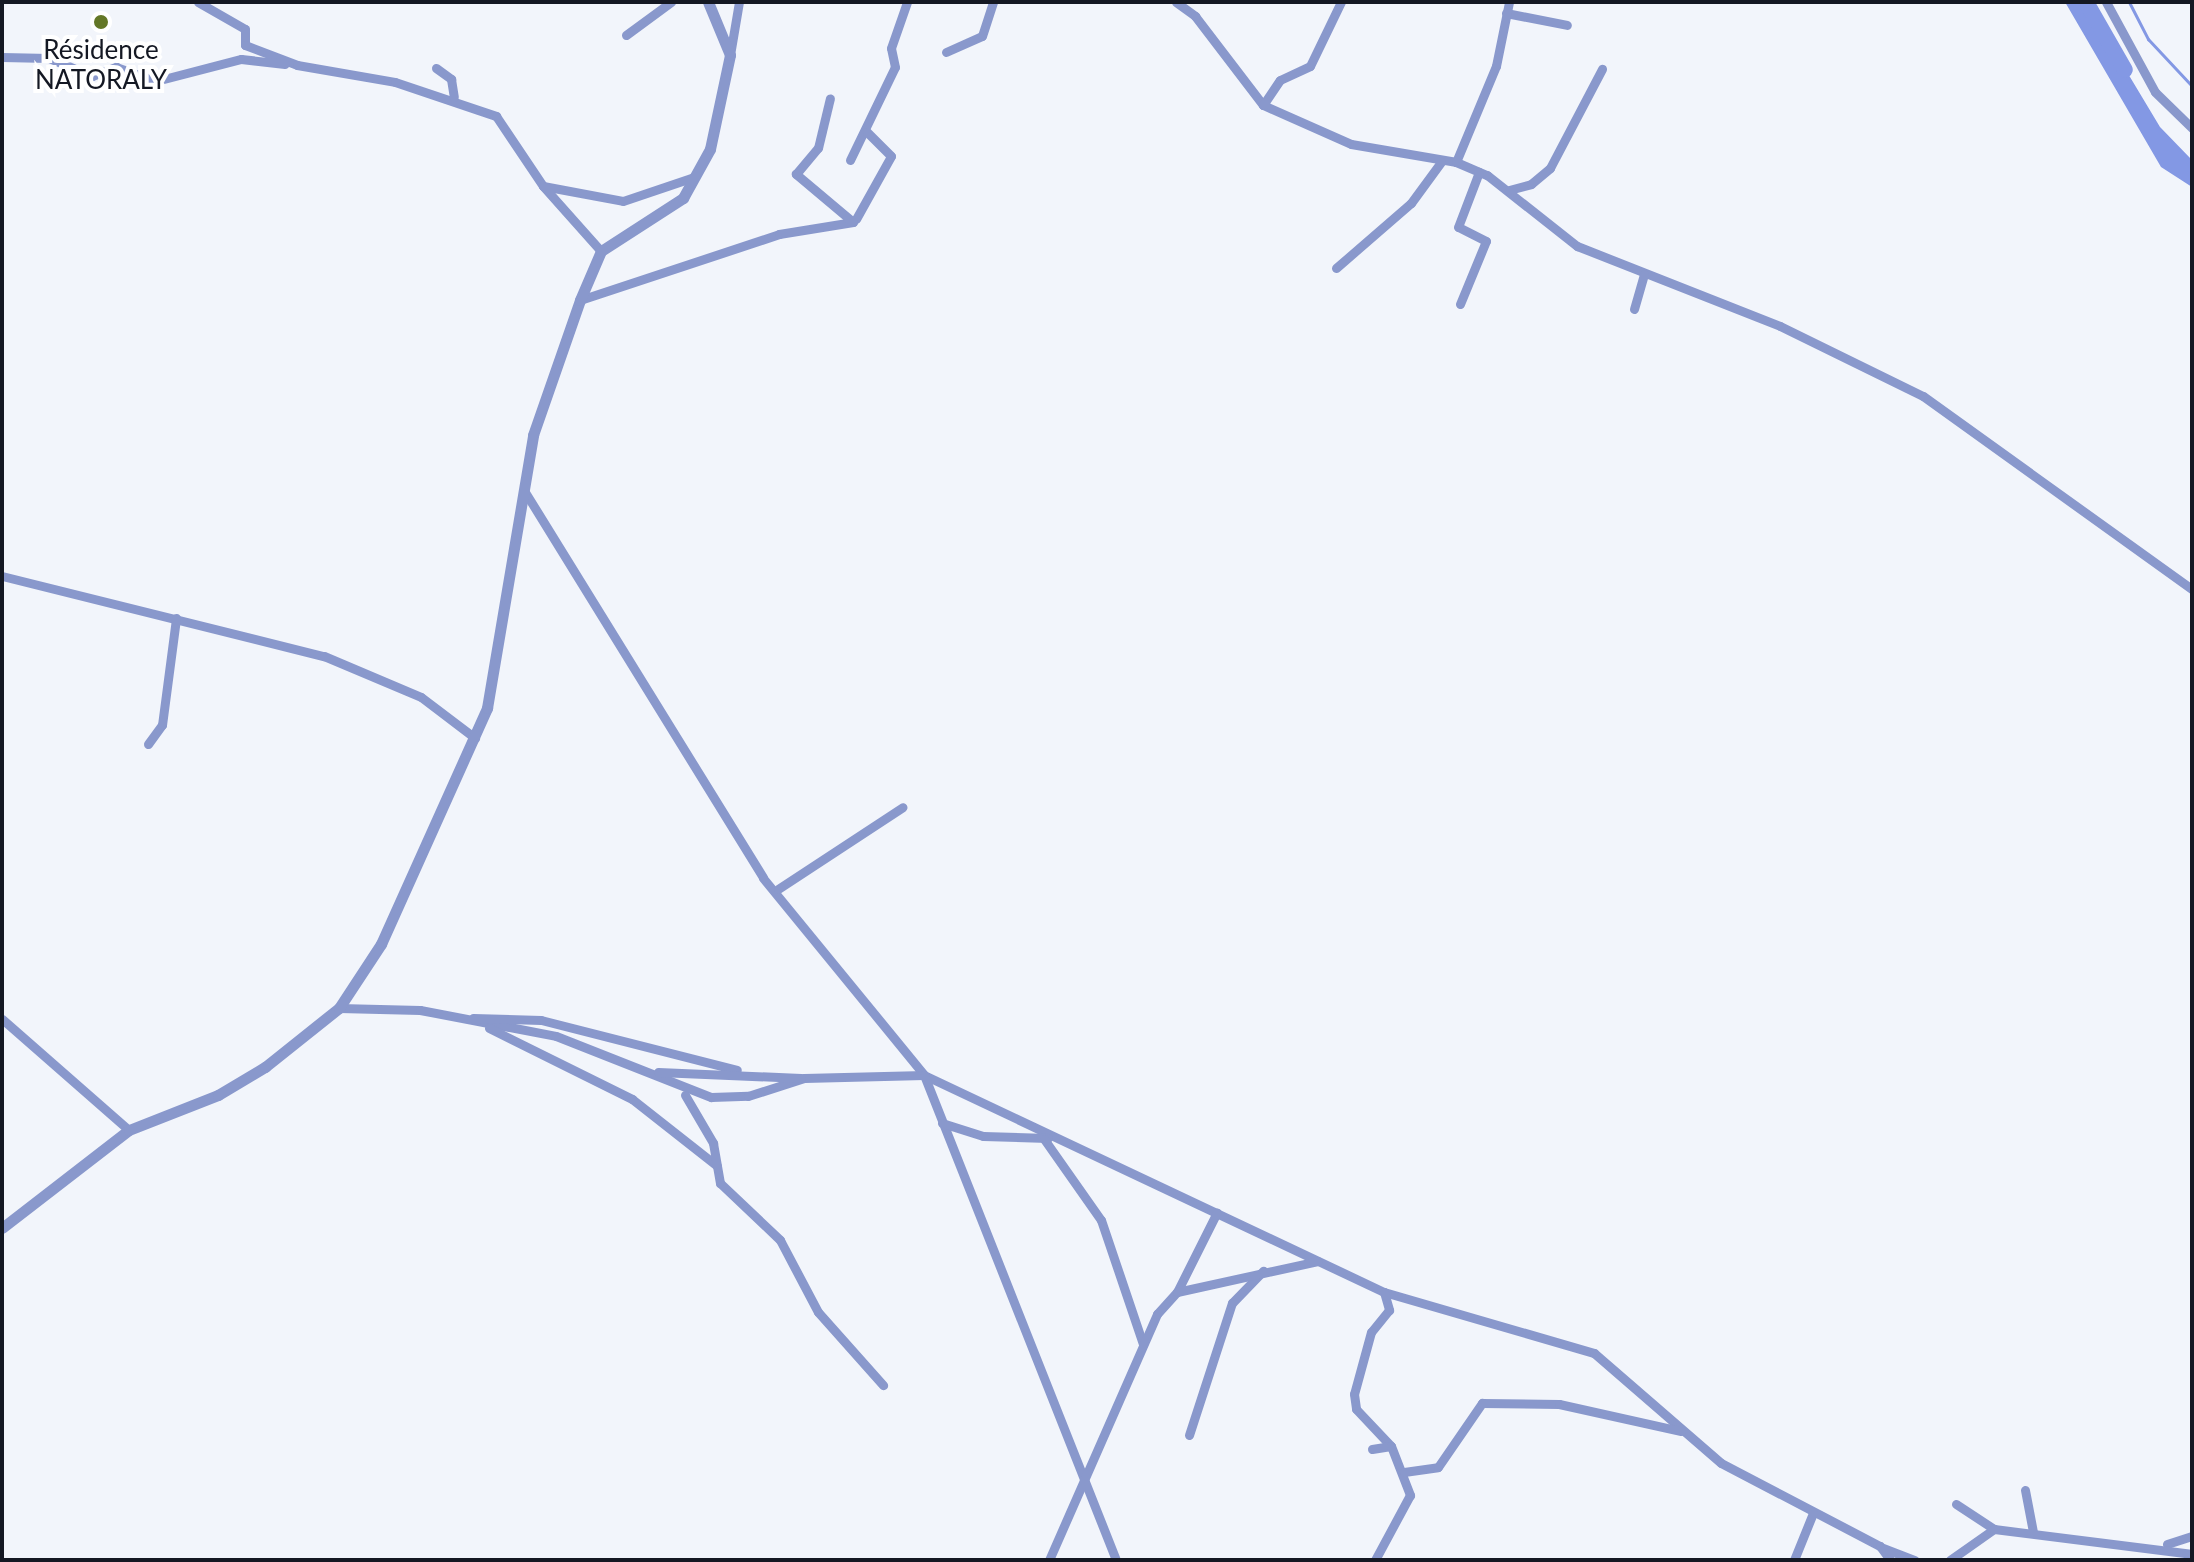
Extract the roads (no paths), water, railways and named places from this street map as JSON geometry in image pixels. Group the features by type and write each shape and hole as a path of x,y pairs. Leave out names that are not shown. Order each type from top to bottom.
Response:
{"street":[{"path":"198,2 245,29 245,45 297,65"},
{"path":"626,35 671,2"},
{"path":"708,2 730,55"},
{"path":"2,1228 129,1130 218,1095 339,1008 381,944 475,738 499,670 533,435 580,300 601,251 683,198 710,149 739,2"},
{"path":"850,160 867,132 895,67 891,48 907,2"},
{"path":"946,52 982,36 993,2"},
{"path":"1176,2 1195,16 1263,105 1351,144 1441,162 1456,162 1479,172 1509,190 1577,246 1780,326 1923,396 2192,589"},
{"path":"1263,105 1280,80 1310,66 1341,2"},
{"path":"2106,2 2155,92 2192,128"},
{"path":"1456,162 1496,66 1508,7 1567,25"},
{"path":"2,57 49,58 92,76 116,67 156,81 241,59 297,65 454,97 496,116 543,186 601,251"},
{"path":"436,68 451,79 454,97"},
{"path":"1509,190 1531,184 1550,168 1602,69"},
{"path":"830,98 818,148 796,174 856,219"},
{"path":"580,300 779,234 856,219 891,156 867,132"},
{"path":"1336,268 1411,203 1441,162"},
{"path":"1460,304 1486,241 1458,227 1479,172"},
{"path":"543,186 623,201 694,177"},
{"path":"1634,309 1644,274"},
{"path":"525,492 669,735 778,889 924,1075 1081,1482 1116,1560"},
{"path":"2,576 324,656 421,697 475,738"},
{"path":"148,744 162,725 176,618"},
{"path":"778,889 903,807"},
{"path":"339,1008 541,1020 737,1070 804,1078 924,1075 1061,1136 1384,1292 1594,1353 1681,1431 1764,1492 1915,1560"},
{"path":"473,1018 604,1050 658,1072 693,1095 748,1096 804,1078"},
{"path":"473,1018 632,1099 717,1166"},
{"path":"2,1019 129,1130"},
{"path":"658,1072 737,1070"},
{"path":"658,1072 697,1105 726,1192 780,1240 818,1312 883,1385"},
{"path":"942,1123 983,1136 1044,1139 1061,1136"},
{"path":"1044,1139 1101,1220 1143,1344"},
{"path":"1049,1560 1143,1344 1177,1292 1217,1212"},
{"path":"1177,1292 1318,1261"},
{"path":"1189,1435 1232,1303 1263,1271"},
{"path":"1375,1560 1410,1495 1404,1472 1391,1446 1356,1409 1354,1394 1371,1332 1389,1310 1384,1292"},
{"path":"1404,1472 1438,1467 1482,1403 1559,1404 1681,1431"},
{"path":"1372,1449 1391,1446"},
{"path":"2025,1490 2033,1532"},
{"path":"1956,1504 1994,1529 2164,1545 2192,1554"},
{"path":"1794,1560 1813,1513"},
{"path":"1950,1560 1994,1529"},
{"path":"2164,1545 2192,1536"},
{"path":"1880,1546 1889,1560"}],"water":[{"path":"2065,2 2085,2 2160,127 2192,160 2192,187 2161,167"}],"waterway":[{"path":"2086,2 2125,70"},
{"path":"2129,2 2148,39 2192,86"}],"place":[{"name":"Résidence NATORALY","path":"101,22"}]}
